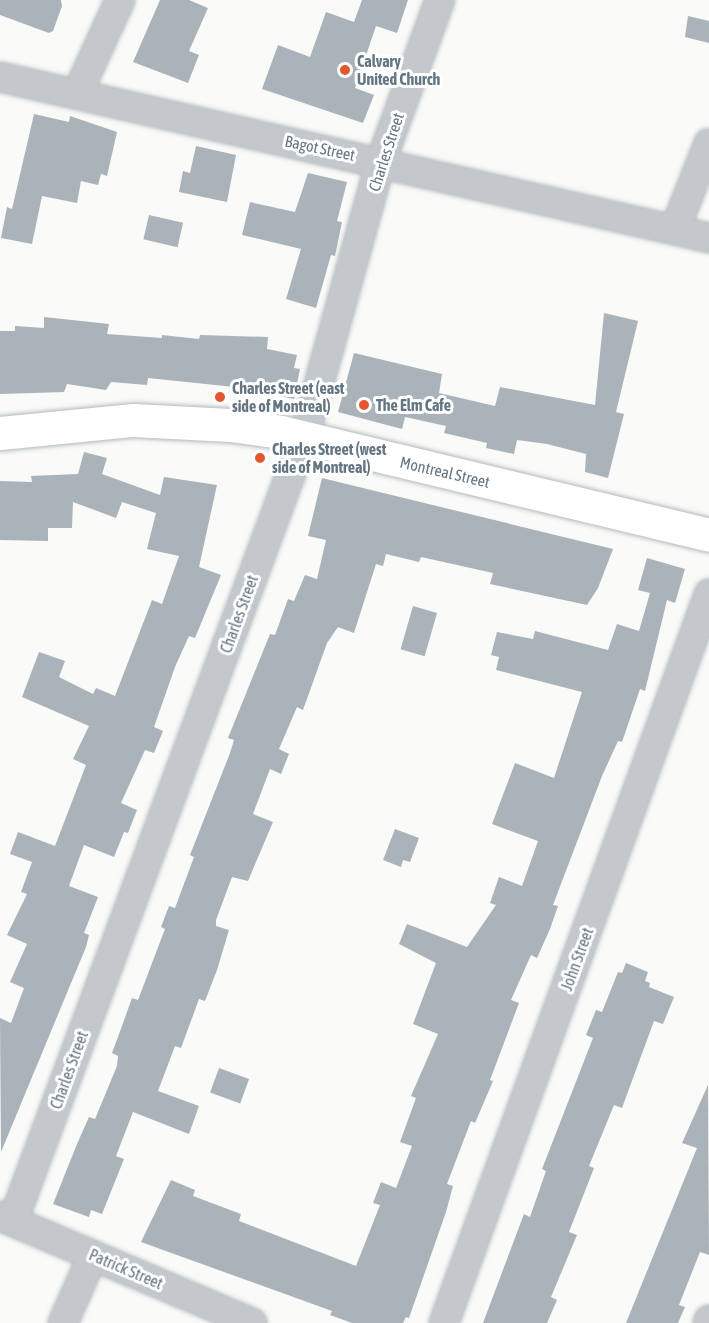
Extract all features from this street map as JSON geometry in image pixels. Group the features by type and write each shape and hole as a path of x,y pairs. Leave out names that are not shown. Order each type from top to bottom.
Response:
{"main road":[{"name":"Montreal Street","path":"0,433 133,420 231,425 304,438 709,535"}],"street":[{"path":"77,94 120,0"},
{"name":"Charles Street","path":"6,1219 304,438 381,161 440,0"},
{"name":"Bagot Street","path":"1,80 77,94 381,161 709,238"},
{"path":"675,229 709,143"},
{"name":"John Street","path":"444,1323 709,594"},
{"name":"Patrick Street","path":"6,1219 252,1323"},
{"path":"63,1323 93,1255"}],"building":[{"path":"0,0 61,0 62,6 53,31 49,33 0,15"},
{"path":"160,0 189,0 208,8 189,51 199,55 188,83 133,62"},
{"path":"362,0 408,0 397,33 376,26 355,88 374,95 363,123 262,89 278,45 310,57 326,12 354,22"},
{"path":"688,16 709,21 709,43 685,37"},
{"path":"34,114 69,122 70,116 117,132 107,176 101,174 98,185 81,181 77,203 42,196 32,244 1,238 7,207 12,209"},
{"path":"196,146 236,155 227,202 179,192 183,171 190,173"},
{"path":"308,173 347,182 337,221 342,222 335,256 331,255 316,308 286,299 301,249 242,235 250,202 295,212"},
{"path":"149,215 183,223 177,247 143,239"},
{"path":"604,313 638,321 616,412 624,414 608,478 585,472 586,454 547,444 517,440 514,454 486,448 487,443 444,433 446,426 405,417 402,429 338,412 354,353 442,374 439,393 495,406 500,387 595,405"},
{"path":"44,317 109,324 107,334 162,338 162,335 199,339 200,335 268,337 267,349 297,355 294,368 300,369 294,399 244,388 148,378 147,385 111,382 106,390 67,384 64,392 0,394 0,331 15,331 15,326 44,328"},
{"path":"84,452 107,458 102,474 160,495 164,477 217,485 199,567 221,575 195,638 189,636 175,667 154,727 163,731 154,753 145,750 121,803 137,810 128,833 124,832 114,857 84,845 69,886 98,897 84,933 89,935 86,947 1,1152 0,1018 11,1023 24,988 10,982 27,944 7,935 27,894 21,892 32,862 10,854 18,832 55,846 86,765 73,759 89,726 22,697 39,652 65,661 59,677 93,694 96,688 115,696 152,600 162,604 179,556 147,549 156,513 122,502 116,518 73,502 72,528 48,528 48,541 0,540 0,481 32,482 31,476 78,474"},
{"path":"322,478 613,549 598,588 587,605 490,584 493,573 421,557 419,562 386,554 383,566 376,564 354,633 338,627 327,643 303,710 297,707 279,749 289,754 281,774 270,769 253,814 273,822 248,881 232,877 216,920 216,926 229,930 217,970 205,1001 199,999 181,1048 175,1046 158,1091 199,1106 189,1134 133,1112 116,1156 124,1159 102,1214 91,1210 89,1217 53,1204 89,1117 95,1119 117,1066 118,1056 112,1053 132,998 138,1000 165,929 161,927 169,906 175,908 194,857 190,855 230,753 234,740 228,738 270,634 275,635 288,599 294,601 305,575 317,579 326,540 308,536"},
{"path":"647,558 685,569 675,603 667,600 645,691 640,689 622,742 618,741 602,776 553,905 558,906 550,929 537,958 531,955 511,1000 519,1003 490,1080 493,1081 475,1123 471,1121 447,1184 453,1186 446,1212 409,1318 406,1317 403,1323 352,1323 330,1315 332,1311 141,1242 171,1180 195,1190 193,1196 241,1214 239,1221 356,1266 380,1205 373,1203 381,1182 396,1188 412,1146 400,1142 416,1098 411,1096 438,1034 413,1024 436,963 399,944 407,924 467,947 496,905 490,903 499,877 522,886 538,841 492,824 515,763 554,778 582,692 496,670 499,657 491,655 497,632 533,639 535,631 608,650 617,624 639,631 650,593 638,590"},
{"path":"413,606 437,613 425,656 401,649"},
{"path":"395,829 419,838 410,862 403,860 401,867 383,860"},
{"path":"626,963 648,972 645,981 650,983 649,987 674,997 663,1024 654,1021 622,1108 614,1105 589,1166 594,1168 569,1232 577,1235 551,1297 557,1300 547,1323 483,1323 524,1214 530,1217 546,1171 542,1169 593,1038 586,1035 596,1010 602,1012 618,972 622,973"},
{"path":"219,1068 249,1079 240,1103 210,1092"},
{"path":"708,1085 709,1255 700,1252 679,1305 685,1307 678,1323 626,1323 697,1148 682,1143"}],"place":[{"name":"Calvary United Church","path":"345,70"},
{"name":"Charles Street (east side of Montreal)","path":"220,397"},
{"name":"The Elm Cafe","path":"364,405"},
{"name":"Charles Street (west side of Montreal)","path":"260,458"}]}
